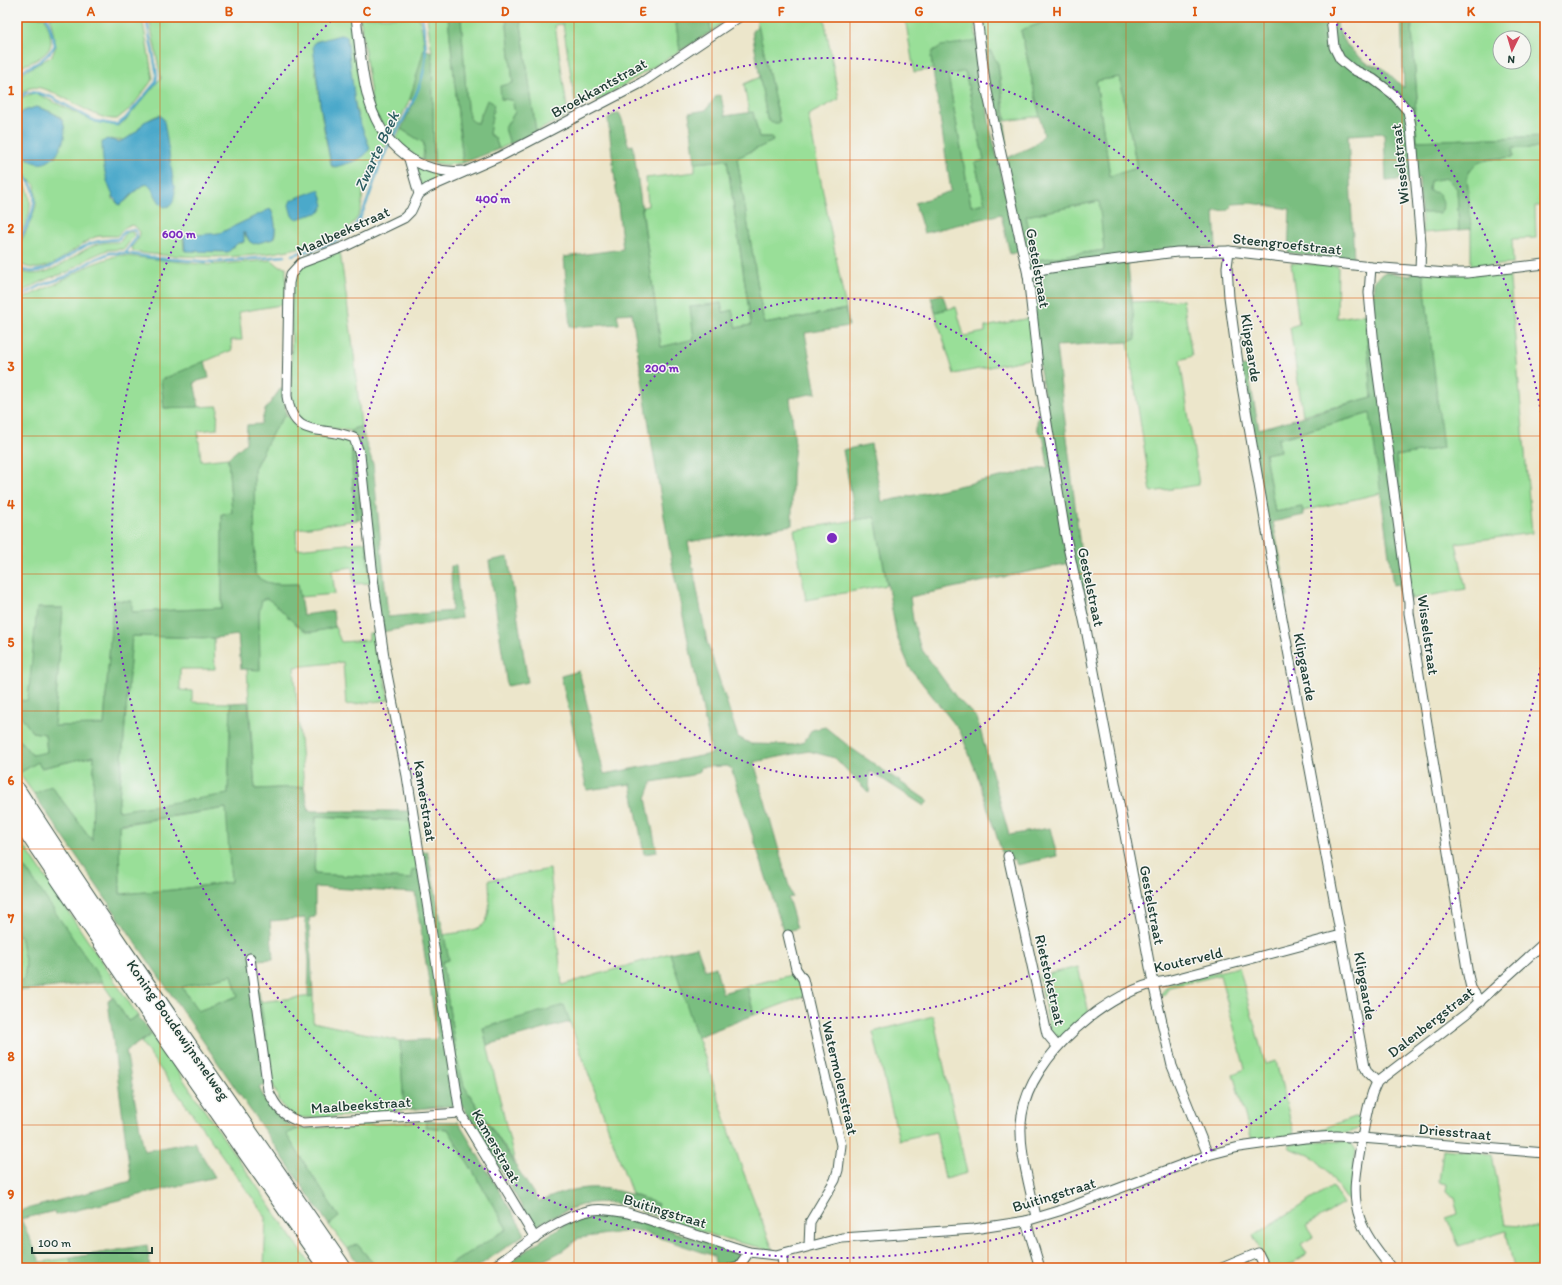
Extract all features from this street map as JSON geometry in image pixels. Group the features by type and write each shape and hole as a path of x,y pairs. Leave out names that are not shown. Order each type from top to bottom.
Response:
{"highway":[{"name":"Koning Boudewijnsnelweg","path":"17,790 57,852 177,1029 343,1268"},
{"name":"Koning Boudewijnsnelweg","path":"17,817 149,1012 327,1268"}],"street":[{"path":"356,17 366,89 372,112 388,140 409,158 419,194"},
{"name":"Broekkantstraat","path":"419,194 428,188 501,156 641,83 739,17"},
{"name":"Gestelstraat","path":"977,17 986,82 1028,275 1039,375 1065,533 1086,630 1153,982 1172,1066 1208,1155"},
{"name":"Wisselstraat","path":"1331,17 1334,47 1340,59 1352,69 1373,79 1393,94 1408,112 1411,126 1421,243 1420,271"},
{"name":"Broekkantstraat","path":"409,158 432,168 455,172 465,171"},
{"name":"Maalbeekstraat","path":"287,396 289,283 291,274 301,263 346,246 399,222 410,211 419,194"},
{"name":"Steengroefstraat","path":"1028,275 1044,269 1177,252 1229,251 1371,267 1467,273 1545,264"},
{"name":"Klipgaarde","path":"1229,251 1227,267 1229,297 1238,363 1281,614 1342,935 1365,1067 1368,1073 1377,1082"},
{"name":"Wisselstraat","path":"1371,267 1369,293 1374,346 1409,602 1409,613 1468,975 1471,988 1480,1002"},
{"name":"Kamerstraat","path":"287,396 289,408 296,420 304,427 346,434 354,438 360,455 374,586 385,664 407,776 460,1113 535,1238"},
{"name":"Rietstokstraat","path":"1008,856 1047,1034 1057,1046 1031,1084 1022,1115 1022,1145 1036,1217"},
{"name":"Watermolenstraat","path":"788,935 796,969 803,979 841,1145 838,1170 835,1180 810,1222 809,1246"},
{"name":"Kouterveld","path":"1057,1046 1094,1014 1143,985 1153,982 1166,981 1342,935"},
{"name":"Dalenbergstraat","path":"1391,1268 1376,1247 1360,1220 1355,1200 1355,1180 1369,1098 1377,1082 1480,1002 1545,942"},
{"name":"Maalbeekstraat","path":"250,958 268,1090 272,1098 288,1118 303,1123 460,1113"},
{"name":"Buitingstraat","path":"492,1268 535,1238 571,1216 593,1210 611,1210 628,1213 750,1252 764,1255 782,1254 842,1238 974,1229 1026,1221 1059,1211 1208,1155 1239,1147 1326,1136 1362,1138"},
{"name":"Driesstraat","path":"1362,1138 1545,1153"},
{"path":"1026,1221 1040,1268"},
{"path":"731,1268 738,1266 750,1252"},
{"path":"1222,1268 1258,1253 1262,1261"},
{"path":"782,1254 783,1268"}],"green space":[{"path":"17,17 45,17 51,42 47,51 38,59 17,68"},
{"path":"50,17 142,17 153,79 132,107 117,119 106,118 95,114 60,96 39,88 30,88 17,96 17,76 52,56 56,46"},
{"path":"149,17 354,17 363,82 388,143 376,159 366,178 361,208 357,219 342,234 331,240 290,250 260,255 198,257 158,255 133,251 132,247 139,238 140,232 135,226 129,225 117,236 95,237 48,266 38,268 28,267 17,262 17,246 30,223 36,206 36,194 35,185 17,167 17,143 28,159 36,163 56,157 62,143 64,126 60,117 36,107 24,111 17,116 17,101 25,96 35,93 95,122 118,126 125,121 161,78","holes":["321,40 355,103 359,121 370,148 367,153 358,159 332,167 323,124 315,63 315,42","160,115 164,120 157,198 153,189 147,184 139,188 127,200 119,205 113,199 110,139 126,139 152,118","271,209 275,229 273,239 261,242 250,242 243,232 243,243 238,243 228,252 184,250 183,238 220,233"]},
{"path":"360,17 419,17 424,43 422,62 416,85 391,138 373,109"},
{"path":"427,17 448,17 463,163 447,165 434,163 432,52"},
{"path":"448,17 461,17 467,108 469,116 473,122 478,123 487,100 491,101 494,105 489,134 495,138 499,149 463,163"},
{"path":"461,17 506,17 513,83 501,99 512,100 515,112 505,128 510,144 499,149 495,138 489,134 492,114 481,113 478,123 475,123 470,118 468,113"},
{"path":"506,17 520,17 536,132 510,144 505,128 515,112 512,100 501,99 500,86 513,83"},
{"path":"520,17 675,17 680,51 597,101 594,94 575,102 563,24 555,25 568,115 536,132"},
{"path":"675,17 709,17 711,32 680,51"},
{"path":"709,17 729,17 711,32"},
{"path":"756,17 824,17 839,99 808,115 846,309 764,324 737,158 773,141 771,137 759,137 753,113 749,113 744,84 760,77 767,119 780,122"},
{"path":"905,17 974,17 977,41 931,57 933,69 914,72"},
{"path":"981,17 1059,17 1021,31 1040,116 1006,121 998,64 990,51 985,53"},
{"path":"1059,17 1213,17 1214,19 1250,17 1336,17 1337,27 1348,47 1368,64 1383,68 1404,88 1401,17 1411,17 1417,97 1414,112 1417,141 1545,136 1545,148 1513,148 1513,157 1486,160 1474,166 1470,170 1467,177 1471,229 1459,230 1457,189 1447,178 1430,181 1429,191 1438,193 1442,200 1443,205 1440,213 1421,213 1419,178 1386,181 1384,133 1348,135 1354,261 1288,253 1290,209 1251,203 1232,204 1229,210 1214,211 1216,248 1188,246 1188,250 1127,257 1136,339 1128,342 1056,346 1088,613 1084,613 1074,562 910,597 913,620 920,647 956,697 977,718 1009,835 1050,828 1057,856 1017,865 1014,859 1005,862 975,769 960,731 910,668 897,637 875,517 856,520 843,450 871,444 882,502 1048,467 1044,439 1039,433 1037,427 1037,420 1040,413 1047,412 1005,159 1033,146 1044,135 1021,30","holes":["1120,77 1137,168 1110,176 1096,81","1099,201 1104,250 1036,260 1026,216"]},
{"path":"1411,17 1541,17 1545,65 1545,136 1417,141 1414,112 1417,97"},
{"path":"758,25 780,123 772,123 767,119 752,31"},
{"path":"977,41 990,127 1019,252 1010,254 1001,214 924,233 915,203 951,191 931,57 933,51 941,46","holes":["965,71 984,160 975,163 985,203 971,206 948,75"]},
{"path":"424,49 432,52 434,163 423,161 424,143 401,129 414,102 410,99"},
{"path":"990,50 998,64 1007,142 1001,144 988,80 985,53"},
{"path":"965,71 984,160 975,163 985,203 971,206 948,75"},
{"path":"1120,77 1137,169 1110,176 1096,81"},
{"path":"717,95 721,96 725,116 753,112 759,137 771,137 773,141 737,158 764,324 846,309 849,326 805,333 816,393 790,398 795,444 792,474 792,525 688,542 707,642 738,737 751,744 793,745 804,742 812,730 825,727 851,748 928,801 924,806 870,771 869,793 835,758 809,751 754,762 792,897 788,898 797,928 784,933 731,768 727,766 701,767 700,771 692,775 652,782 646,798 657,852 644,854 631,784 587,790 561,676 579,671 604,774 712,754 673,569 632,313 617,314 619,324 570,327 564,257 623,249 608,119 619,113 629,146 633,145 661,347 694,339 690,307 721,303 723,313 732,310 736,328 751,325 727,160 695,163 689,113 706,110"},
{"path":"401,129 424,143 423,161 395,141"},
{"path":"1512,148 1545,148 1545,206 1535,206 1536,238 1512,239 1513,264 1471,267 1471,229 1467,177 1470,170 1479,162 1513,157"},
{"path":"727,160 751,325 735,328 732,310 723,313 690,307 695,339 661,347 642,207 648,206 646,178 695,172 695,163"},
{"path":"418,166 448,175 424,187 421,186 416,168"},
{"path":"17,174 27,188 30,197 30,205 26,222 17,237"},
{"path":"1447,178 1457,189 1459,230 1423,233 1421,213 1440,212 1443,208 1429,191 1430,180"},
{"path":"1100,201 1104,250 1036,260 1026,216"},
{"path":"127,232 133,232 134,236 124,249 107,250 91,257 66,273 49,278 17,294 17,269 27,273 37,274 47,271 58,267 95,245 120,242"},
{"path":"340,251 354,354 361,427 355,428 351,431 311,425 300,420 291,402 292,282 300,266"},
{"path":"118,255 208,265 272,260 279,266 286,267 286,304 239,312 242,340 231,340 232,350 161,380 164,408 218,406 217,429 198,431 201,461 228,458 232,513 222,514 222,608 132,612 113,601 104,725 54,726 63,608 38,608 28,700 22,701 17,695 17,301 58,283 90,265"},
{"path":"1291,263 1338,266 1337,318 1365,314 1372,397 1303,415 1290,327 1299,324"},
{"path":"1509,269 1532,533 1456,543 1466,589 1411,599 1396,456 1442,448 1423,272"},
{"path":"1385,272 1411,276 1412,272 1423,272 1443,448 1396,456 1411,599 1402,602 1398,584 1393,585 1370,413 1278,439 1280,451 1265,454 1275,512 1302,507 1304,515 1273,522 1288,597 1282,598 1236,367 1247,366 1259,429 1372,397 1365,314 1372,314 1374,280"},
{"path":"942,294 948,309 935,312 931,297"},
{"path":"1183,300 1192,356 1180,360 1199,485 1151,492 1128,342 1136,339 1131,302"},
{"path":"956,307 964,336 985,332 985,327 1030,318 1034,358 954,374 935,312"},
{"path":"205,361 209,378 194,382 199,407 164,408 161,380"},
{"path":"281,388 284,390 286,414 274,430 254,469 255,574 259,578 269,583 298,584 303,615 333,611 335,627 314,632 305,631 294,623 272,602 266,598 262,600 259,613 260,670 241,669 238,635 214,638 132,636 118,811 228,794 231,703 248,702 255,789 304,787 309,811 410,811 411,821 316,816 314,874 412,879 412,870 418,869 417,853 427,851 449,960 442,962 457,1060 464,1086 539,1202 571,1190 598,1188 626,1193 658,1204 653,1215 618,1204 604,1202 592,1203 566,1211 534,1227 462,1105 404,1110 400,1041 438,1039 415,893 315,887 315,917 309,918 313,996 308,997 309,962 305,918 270,921 273,959 254,960 273,1084 259,1087 270,1107 279,1118 298,1129 286,1134 339,1217 329,1225 34,794 51,786 92,840 94,756 41,768 38,762 19,773 17,769 17,737 32,755 47,752 45,734 32,732 17,710 17,695 22,701 28,700 37,608 63,608 54,726 104,725 113,600 132,601 132,612 222,608 222,514 232,513 228,458 246,443 247,425 261,424 265,410","holes":["226,808 231,882 173,890 120,894 119,824","232,975 238,996 198,1011 182,987"]},
{"path":"1371,413 1381,493 1303,511 1301,507 1275,512 1265,454 1280,451 1278,439"},
{"path":"286,414 295,424 349,438 353,446 353,489 357,520 296,529 297,549 366,542 370,583 354,584 352,567 332,570 335,594 300,597 298,584 269,583 259,578 255,574 254,469 274,430"},
{"path":"361,427 373,464 388,617 452,611 451,566 456,566 461,618 376,633 364,519 357,520 353,489 351,431 355,428"},
{"path":"875,517 887,585 806,600 794,530"},
{"path":"508,557 528,682 507,686 489,561"},
{"path":"266,598 272,601 294,623 305,631 314,632 335,627 341,642 369,640 369,633 376,633 389,700 346,705 343,662 294,667 304,787 255,789 247,669 260,670 259,613 261,600"},
{"path":"132,636 214,638 215,669 180,669 180,690 192,691 192,702 231,703 228,795 118,812"},
{"path":"17,710 32,732 45,734 47,753 32,755 17,737"},
{"path":"94,756 93,841 51,786 34,794 19,773 38,762 41,768"},
{"path":"227,808 231,882 173,890 120,894 119,825"},
{"path":"316,816 411,821 418,869 412,879 314,874"},
{"path":"17,835 138,1016 128,1021 17,856"},
{"path":"17,856 103,982 17,991 17,982 24,979 26,966 20,935 17,935 17,908 21,885 17,878"},
{"path":"550,869 562,985 670,953 740,1163 773,1250 727,1240 653,1215 658,1204 632,1194 564,1006 483,1028 515,1163 464,1086 457,1060 442,962 449,960 443,935 472,930 484,924 489,912 489,880"},
{"path":"17,935 20,935 26,966 24,979 17,982"},
{"path":"697,947 705,970 716,967 722,993 747,986 754,1015 697,1037 670,953"},
{"path":"1078,967 1089,1013 1063,1036 1058,1038 1050,1031 1039,976"},
{"path":"1239,967 1265,1064 1276,1061 1294,1135 1252,1140 1233,1074 1245,1069 1220,975 1170,987 1163,996 1160,995 1170,983"},
{"path":"795,974 801,983 804,996 754,1015 747,986"},
{"path":"232,975 238,996 198,1011 181,986"},
{"path":"313,996 313,1022 400,1041 404,1110 347,1116 302,1118 294,1116 286,1110 278,1098 273,1084 259,1002"},
{"path":"113,997 128,1021 138,1016 152,1034 126,1051 144,1151 194,1142 215,1177 56,1215 55,1211 21,1219 43,1268 17,1268 17,1207 19,1211 131,1181 108,1001"},
{"path":"564,1005 570,1022 487,1045 483,1028"},
{"path":"933,1016 967,1173 945,1179 936,1132 899,1140 873,1032"},
{"path":"152,1034 313,1268 264,1268 266,1217 141,1042"},
{"path":"1354,1117 1360,1118 1362,1121 1359,1127 1350,1132 1320,1132 1319,1130"},
{"path":"426,1121 426,1127 448,1129 507,1229 445,1268 377,1268 357,1244 348,1249 329,1225 338,1217 286,1134 298,1129"},
{"path":"426,1121 458,1122 525,1234 476,1268 445,1268 507,1229 448,1129 425,1127"},
{"path":"1321,1141 1350,1142 1356,1150 1350,1199 1346,1198 1330,1175 1315,1159 1309,1155 1288,1147 1290,1144"},
{"path":"1443,1149 1492,1154 1505,1225 1539,1227 1540,1220 1545,1220 1545,1268 1514,1268 1506,1231 1459,1246 1446,1218 1458,1214 1454,1197 1446,1192 1447,1184 1439,1182"},
{"path":"1332,1186 1343,1204 1306,1226 1313,1237 1301,1244 1307,1254 1284,1268 1270,1268 1253,1236"},
{"path":"596,1214 634,1219 730,1250 737,1254 739,1260 735,1264 716,1268 714,1256 636,1230 579,1238 562,1251 539,1263 540,1268 501,1268 562,1226 575,1219"},
{"path":"357,1244 377,1268 361,1268 348,1249"},
{"path":"147,1245 150,1268 72,1268 70,1258"},
{"path":"70,1258 72,1268 43,1268 41,1262"}],"water":[{"path":"340,35 347,36 356,112 370,148 360,159 335,167 331,165 320,104 313,46 315,42"},
{"path":"36,107 57,115 64,124 65,134 63,143 58,152 51,159 43,163 35,162 26,156 18,147 16,141 17,116 24,111"},
{"path":"160,115 164,120 175,192 173,202 170,206 164,207 147,184 139,188 119,205 108,184 103,158 102,142 107,139 119,142 126,139 137,131 144,122"},
{"path":"317,190 320,191 324,205 320,212 297,219 292,216 289,205 291,200"},
{"path":"270,209 275,224 273,239 254,244 250,242 244,232 244,242 238,243 228,252 185,251 184,236 220,233"}],"waterway":[{"path":"17,72 39,62 52,50 55,45 47,17"},
{"path":"17,99 27,92 38,93 51,97 95,121 116,125 125,119 156,82 157,75 146,17"},
{"name":"Zwarte Beek","path":"292,255 321,247 342,238 354,227 364,210 382,160 410,107 423,74 426,52 422,17"},
{"path":"17,170 30,183 34,192 34,205 30,219 17,243"},
{"path":"17,267 26,271 44,269 54,265 91,243 102,240 118,239 128,230 136,231 137,237 125,253"},
{"name":"Zwarte Beek","path":"17,298 42,285 65,277 93,260 110,253 125,253 155,258 213,262 285,256"}]}
